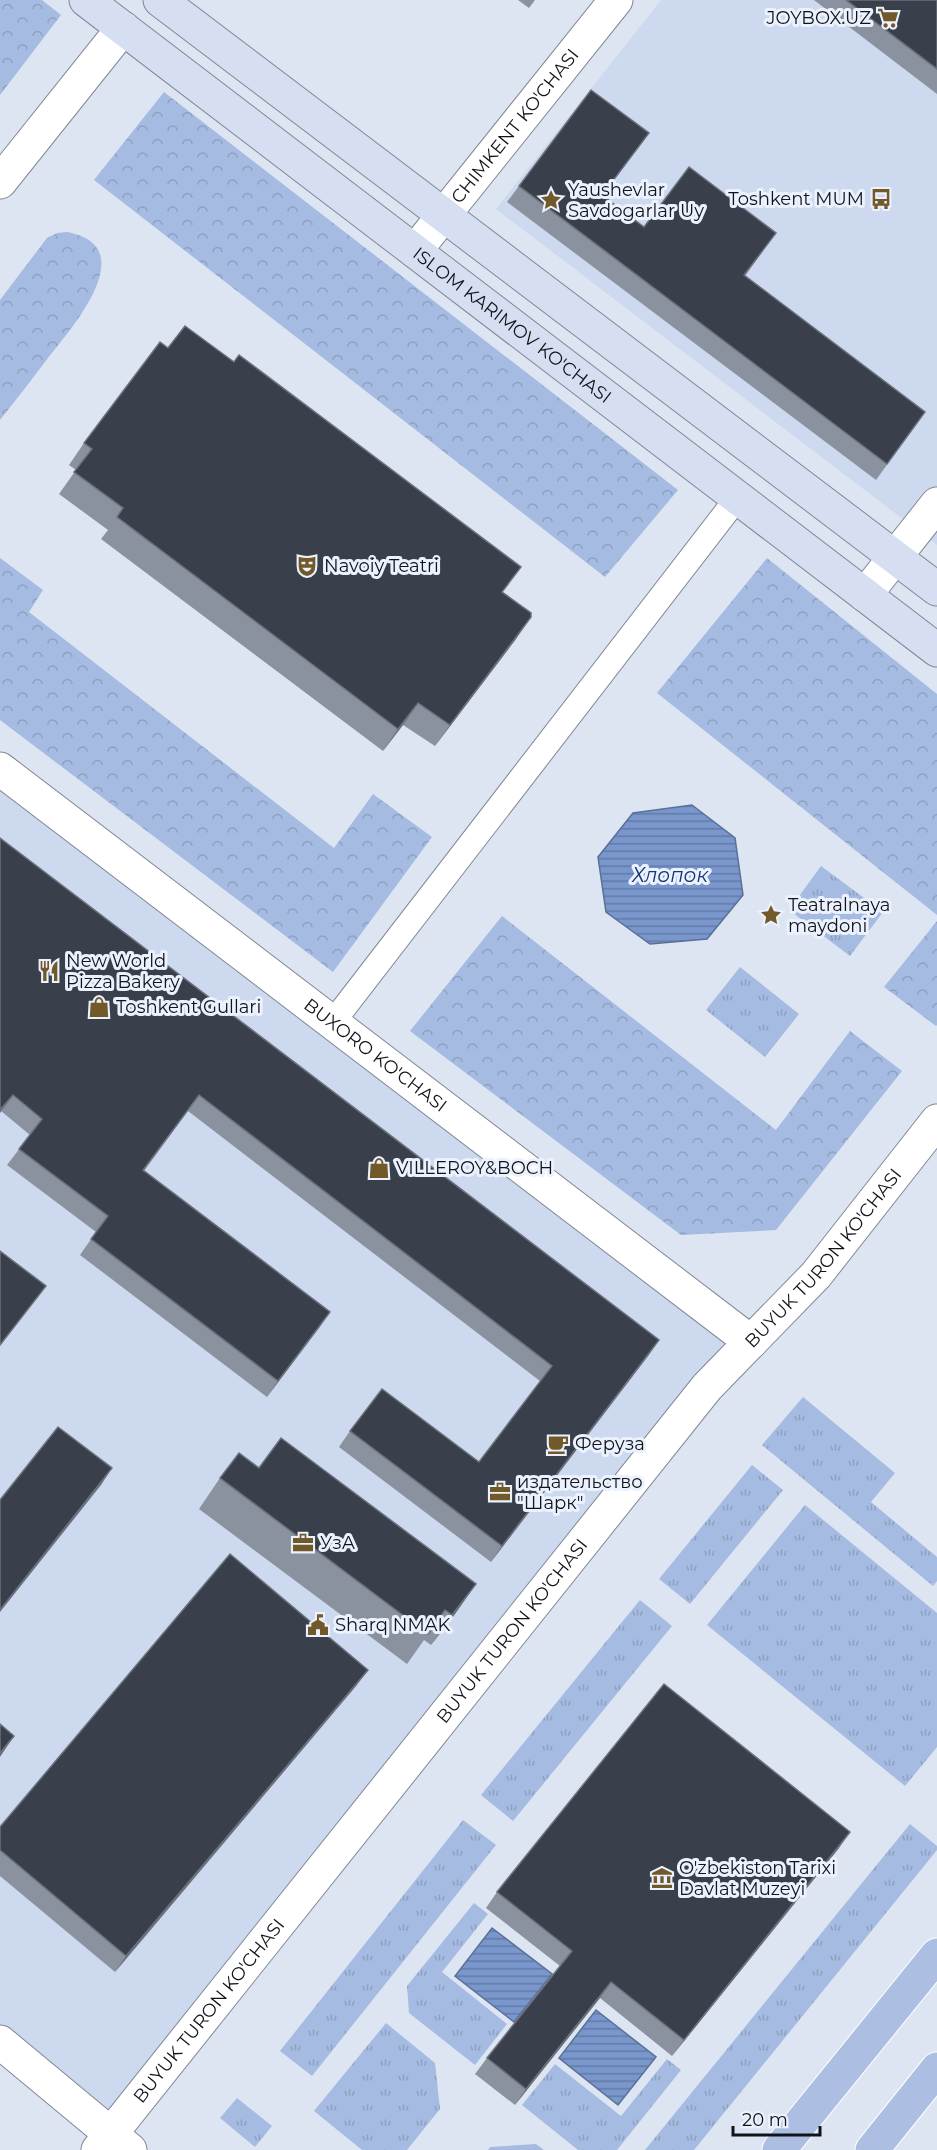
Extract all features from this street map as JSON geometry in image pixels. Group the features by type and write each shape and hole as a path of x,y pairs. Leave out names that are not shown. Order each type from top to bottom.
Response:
{"main road":[{"name":"ISLOM KARIMOV KO'CHASI","path":"86,0 937,650"},
{"path":"123,28 145,0"},
{"path":"160,0 937,589"},
{"path":"779,2150 937,1955"},
{"path":"872,2150 937,2069"}],"street":[{"name":"CHIMKENT KO'CHASI","path":"415,251 616,0"},
{"path":"0,182 123,28"},
{"path":"333,1022 738,497"},
{"path":"865,595 937,504"},
{"name":"BUXORO KO'CHASI","path":"0,769 751,1342"},
{"name":"BUYUK TURON KO'CHASI","path":"113,2145 707,1387 816,1275 937,1121"},
{"path":"0,2042 113,2145"}],"shaded area":[{"path":"661,0 937,0 937,545 496,209"},
{"path":"0,769 751,1342 110,2134 0,2042"}],"green space":[{"path":"0,0 42,0 61,15 0,95"},
{"path":"164,92 678,490 605,577 94,180"},
{"path":"67,232 89,240 100,254 101,270 95,289 72,328 0,420 0,300 47,238 57,233"},
{"path":"0,558 43,590 29,612 334,848 373,794 432,837 333,972 0,720"},
{"path":"767,558 937,694 937,915 657,693"},
{"path":"821,866 883,912 850,956 789,910"},
{"path":"502,916 776,1130 850,1031 902,1071 776,1230 681,1235 410,1031"},
{"path":"937,921 937,1025 936,1026 884,987"},
{"path":"740,967 799,1014 765,1057 706,1010"},
{"path":"803,1397 895,1473 871,1502 937,1557 937,1581 933,1586 762,1445"},
{"path":"752,1465 783,1490 690,1604 659,1579"},
{"path":"805,1505 937,1613 937,1747 905,1786 707,1625"},
{"path":"640,1600 672,1626 513,1821 481,1795"},
{"path":"463,1820 496,1845 312,2076 280,2051"},
{"path":"910,1824 937,1846 937,1850 694,2150 645,2150"},
{"path":"474,1903 488,1914 442,1972 507,2024 475,2065 409,2013 407,1986"},
{"path":"386,2023 435,2063 440,2109 407,2150 362,2150 314,2111"},
{"path":"667,2059 681,2070 617,2150 578,2150 522,2105 555,2064 621,2116"},
{"path":"237,2098 272,2126 255,2147 220,2118"},
{"path":"536,2144 544,2150 488,2150 490,2147"}],"water":[{"name":"Хлопок","path":"692,805 735,838 743,895 707,939 650,944 606,912 598,857 633,813"},
{"path":"492,1928 552,1974 514,2022 455,1976"},
{"path":"596,2010 656,2057 618,2105 559,2058"}],"building":[{"path":"846,0 937,0 937,69"},
{"path":"591,90 649,133 602,195 644,227 689,167 776,233 744,275 925,412 887,464 519,186"},
{"name":"Navoiy Teatri","path":"185,326 234,362 239,355 521,567 502,592 531,613 531,617 450,725 418,703 398,729 117,517 123,508 74,472 92,449 84,443 160,342 168,348"},
{"path":"0,838 659,1340 502,1546 350,1431 382,1389 479,1462 552,1366 199,1095 143,1170 330,1312 278,1381 91,1239 108,1216 19,1149 42,1119 13,1095 0,1110"},
{"path":"0,1251 46,1286 0,1345"},
{"path":"58,1427 112,1468 0,1610 0,1500"},
{"path":"281,1438 476,1584 452,1615 445,1610 428,1634 220,1478 239,1453 259,1468"},
{"path":"230,1554 368,1670 126,1956 0,1850 0,1827"},
{"name":"O'zbekiston Tarixi Davlat Muzeyi","path":"664,1684 850,1832 684,2040 611,1982 526,2089 487,2058 572,1951 497,1892"},
{"path":"0,1724 14,1736 0,1753"}],"place":[{"name":"JOYBOX.UZ","path":"888,18"},
{"name":"Toshkent MUM","path":"881,199"},
{"name":"Yaushevlar Savdogarlar Uy","path":"551,200"},
{"name":"Navoiy Teatri","path":"307,566"},
{"name":"Teatralnaya maydoni","path":"771,915"},
{"name":"New World Pizza Bakery","path":"49,971"},
{"name":"Toshkent Gullari","path":"99,1007"},
{"name":"VILLEROY&BOCH","path":"379,1168"},
{"name":"Феруза","path":"558,1444"},
{"name":"издательство \"Шарк\"","path":"500,1492"},
{"name":"УзА","path":"303,1543"},
{"name":"Sharq NMAK","path":"318,1625"},
{"name":"O'zbekiston Tarixi Davlat Muzeyi","path":"662,1878"}]}
